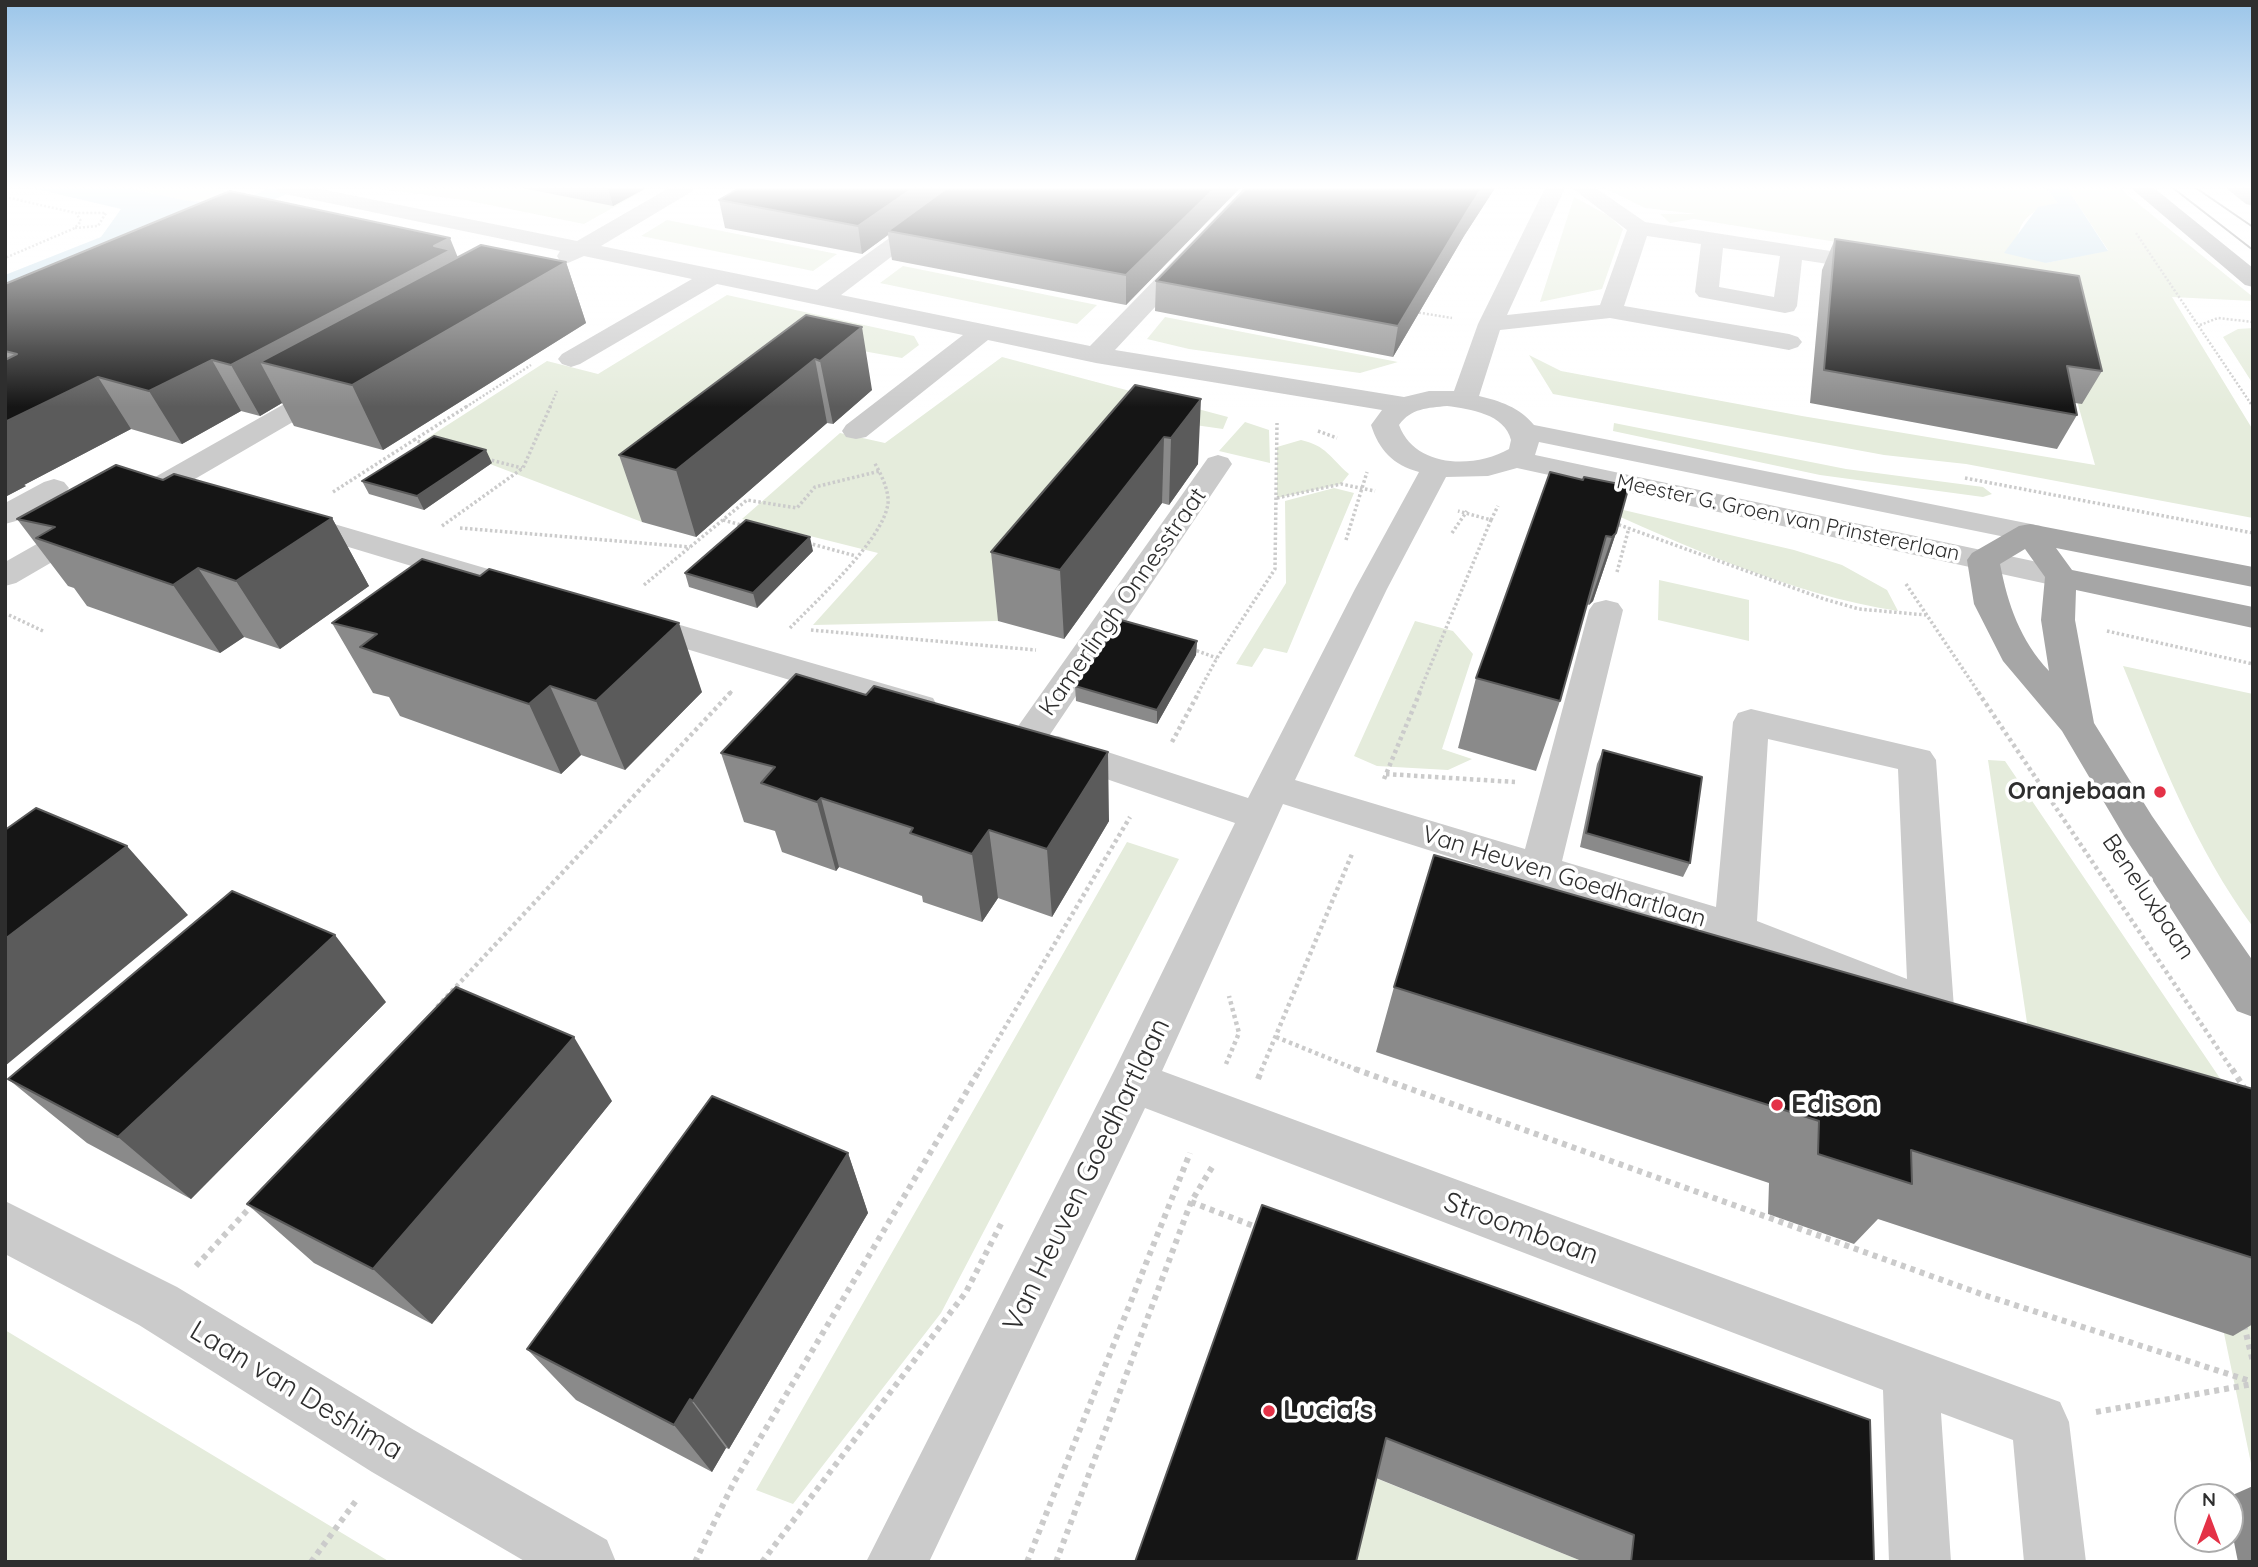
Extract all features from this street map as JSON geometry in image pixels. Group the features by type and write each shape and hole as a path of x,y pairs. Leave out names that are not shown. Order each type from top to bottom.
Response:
{"main road":[{"path":"2229,261 2253,281"},
{"path":"2030,533 2061,577 2059,620 2076,723"},
{"path":"2253,577 2030,533 1983,560 1991,604 2020,661 2076,723 2138,826 2253,998"},
{"path":"2061,577 2253,618"}],"street":[{"path":"546,268 559,261"},
{"path":"636,261 1096,355 1404,405 1424,400 1464,400 1495,408 1513,418 1524,430 1526,446 1515,460 1500,466 1480,470 1436,467 1397,449 1373,429 1385,425 1389,417 1404,405"},
{"path":"821,299 873,261"},
{"path":"1096,355 1186,261"},
{"path":"1464,400 1490,324 1520,261"},
{"path":"1610,311 1628,261"},
{"path":"1681,297 1705,301 1710,261"},
{"path":"1707,292 1785,306 1791,261"},
{"path":"1854,261 1900,268"},
{"path":"572,358 712,276"},
{"path":"1620,286 1644,290"},
{"path":"1490,324 1610,311 1789,342"},
{"path":"856,431 983,332"},
{"path":"1096,355 1163,376 1334,419"},
{"path":"5,576 357,374"},
{"name":"Meester G. Groen van Prinstererlaan","path":"1524,430 2030,533"},
{"name":"Meester G. Groen van Prinstererlaan","path":"1515,460 2061,577"},
{"name":"Kamerlingh Onnesstraat","path":"1218,464 1087,654 1014,735 1151,781 1265,802"},
{"name":"Van Heuven Goedhartlaan","path":"897,1562 1133,1082 1265,802 1371,589 1420,502 1436,467"},
{"path":"168,484 204,495"},
{"path":"5,515 54,488"},
{"path":"278,516 557,600"},
{"path":"1539,868 1606,610"},
{"path":"608,615 948,715"},
{"name":"Van Heuven Goedhartlaan","path":"1265,802 1539,868 1735,930 1931,1008 1917,760 1751,722 1735,930"},
{"name":"Stroombaan","path":"1133,1082 2040,1422"},
{"name":"Laan van Deshima","path":"5,1226 158,1306 393,1451 585,1562"},
{"path":"1910,1374 1920,1562"},
{"path":"2040,1422 2055,1562"}],"path":[{"path":"2155,261 2253,407"},
{"path":"2200,325 2207,320 2220,318 2253,322"},
{"path":"278,516 414,440 548,354 572,358 523,468 404,554"},
{"path":"695,1562 734,1482 1151,781 1217,657 1275,569 1278,418"},
{"path":"431,1013 876,534 888,504 880,471 856,431"},
{"path":"414,440 438,447"},
{"path":"487,459 523,468"},
{"path":"1343,550 1368,469"},
{"path":"608,615 747,499 797,508 815,487 880,471"},
{"path":"1277,498 1341,484 1420,502"},
{"path":"1491,520 1496,507 1506,502"},
{"path":"722,520 749,527"},
{"path":"1607,520 1739,570 1859,610 1927,615"},
{"path":"442,526 690,547"},
{"name":"Meester G. Groen van Prinstererlaan","path":"1606,610 1629,528"},
{"path":"803,542 856,556"},
{"name":"Beneluxbaan","path":"1906,584 2253,1100"},
{"path":"5,614 43,631"},
{"path":"1110,620 1217,657"},
{"path":"789,628 1087,654"},
{"path":"1386,774 1561,785"},
{"path":"1276,1037 1382,1080 1984,1295 2253,1383"},
{"path":"1056,1562 1222,1117"},
{"path":"1027,1562 1222,1117"},
{"path":"158,1306 262,1195"},
{"path":"1191,1202 1269,1232"},
{"path":"762,1562 966,1293 1009,1207"},
{"path":"2244,1322 2253,1362"},
{"path":"2040,1422 2253,1383"},
{"path":"311,1562 393,1451"}],"green space":[{"path":"764,261 827,261 813,271"},
{"path":"1553,261 1612,261 1602,289 1540,302"},
{"path":"1955,261 2209,261 2253,297 2253,301 2172,297 2253,430 2253,518 1966,464 1884,455 1553,394 1529,355 1561,371 1802,416 2095,465 2077,401 2053,277"},
{"path":"903,266 1097,305 1077,324 880,283"},
{"path":"727,295 914,336 919,345 902,358 846,348 642,522 490,464 418,444 547,361 598,374"},
{"path":"1165,317 1398,362 1360,373 1189,349 1147,339"},
{"path":"2253,328 2253,384 2223,337 2238,329"},
{"path":"1002,357 1228,417 1223,429 1195,425 998,621 813,625 878,553 742,519 840,433 885,443"},
{"path":"1245,422 1269,430 1270,463 1219,451"},
{"path":"1614,423 1846,469 1983,487 1992,494 1983,497 1820,475 1613,431"},
{"path":"1301,440 1322,449 1349,474 1341,484 1277,498 1277,447"},
{"path":"1334,488 1354,493 1287,653 1264,648 1252,667 1236,664 1286,583 1285,501"},
{"path":"1585,501 1794,550 1842,565 1887,590 1898,611 1857,603 1777,581 1699,551"},
{"path":"1659,580 1749,600 1749,641 1658,620"},
{"path":"1415,621 1453,631 1473,654 1442,749 1472,759 1448,770 1377,766 1354,756"},
{"path":"2123,666 2253,694 2253,927 2213,866 2196,834 2165,768"},
{"path":"1988,760 2005,761 2253,1127 2253,1473 2192,1179 2030,1043"},
{"path":"1127,842 1179,859 941,1313 793,1504 756,1490"},
{"path":"5,1330 390,1562 5,1562"},
{"path":"1368,1475 1584,1562 1347,1562"}],"water":[{"path":"40,261 121,261 5,308 5,275"}],"building":[{"path":"60,261 430,261 231,365 212,360 149,391 98,377 5,422 5,360 17,354 5,351 5,284"},
{"path":"451,261 566,262 352,385 260,362"},
{"path":"1051,261 1140,261 1126,275"},
{"path":"1175,261 1437,261 1398,326 1156,281"},
{"path":"1833,261 1981,261 2079,276 2102,371 2067,366 2077,415 1824,370"},
{"path":"806,315 862,327 820,361 815,359 676,470 619,455"},
{"path":"1135,385 1201,399 1171,438 1164,437 1060,570 991,552"},
{"path":"434,436 486,450 417,496 362,481"},
{"path":"116,465 163,480 174,474 332,518 236,581 198,568 173,585 36,538 55,527 17,519"},
{"path":"1550,472 1583,480 1584,477 1629,486 1616,533 1612,537 1606,536 1560,701 1476,678"},
{"path":"746,520 810,537 753,593 685,573"},
{"path":"422,559 480,576 489,569 679,623 596,701 550,686 529,704 360,647 377,634 332,623"},
{"path":"1121,620 1197,641 1157,710 1075,686"},
{"path":"796,674 866,695 874,686 1108,752 1047,849 989,830 972,854 910,833 913,828 821,798 817,802 761,783 775,767 721,753"},
{"path":"1603,750 1702,777 1690,863 1586,833"},
{"path":"36,808 127,846 5,939 5,830"},
{"path":"1434,855 2253,1089 2253,1258 1911,1150 1912,1184 1818,1154 1819,1121 1394,987"},
{"path":"232,891 335,935 118,1137 8,1079"},
{"path":"456,987 574,1037 373,1269 247,1204"},
{"path":"712,1096 848,1153 693,1401 690,1399 674,1425 527,1349"},
{"path":"1262,1205 1870,1420 1874,1562 1631,1562 1634,1535 1386,1438 1356,1562 1135,1562"}],"place":[{"name":"Oranjebaan","path":"2160,792"},
{"name":"Edison","path":"1777,1105"},
{"name":"Lucia's","path":"1269,1411"}]}
